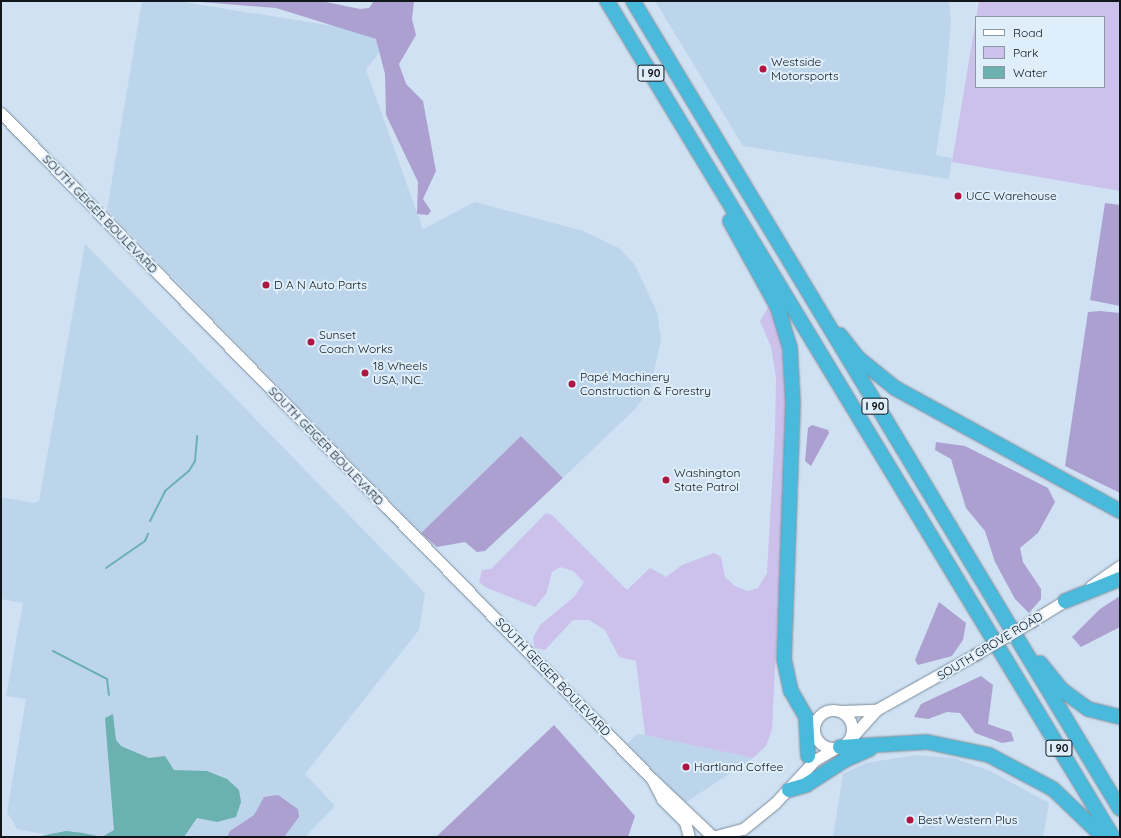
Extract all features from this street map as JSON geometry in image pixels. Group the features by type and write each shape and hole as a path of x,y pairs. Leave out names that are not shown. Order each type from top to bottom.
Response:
{"highway":[{"name":"I 90","path":"607,1 1113,837"},
{"name":"I 90","path":"633,1 810,300 1120,809"},
{"path":"695,146 718,200 778,308 790,348 793,403 784,614 784,659 789,681 806,717 808,756"},
{"path":"810,300 858,358 895,388 1120,511"},
{"path":"1066,600 1120,579"},
{"path":"1017,640 1073,699 1088,709 1120,717"},
{"path":"789,681 811,705 815,728"},
{"path":"841,745 889,743 950,745 1008,763 1053,789 1102,837"},
{"path":"793,786 806,785 857,754 889,743"}],"street":[{"name":"SOUTH GEIGER BOULEVARD","path":"1,113 652,779 715,836"},
{"name":"SOUTH GROVE ROAD","path":"700,837 740,833 793,786 815,760 841,745 876,710 1032,621 1120,566"},
{"name":"SOUTH GROVE ROAD","path":"1103,578 1120,571"},
{"name":"SOUTH GROVE ROAD","path":"841,711 876,710"},
{"path":"841,711 852,726 841,745 822,744 815,728 823,713 841,711"},
{"name":"SOUTH GROVE ROAD","path":"793,786 808,756 815,728"},
{"name":"SOUTH GEIGER BOULEVARD","path":"652,779 662,799 684,822 689,837"}],"shaded area":[{"path":"142,1 177,1 352,29 377,39 380,51 366,70 423,229 475,202 583,231 619,248 635,265 657,312 661,340 650,389 635,409 563,478 521,436 421,533 107,210"},
{"path":"189,1 321,1 360,9 369,8 374,1 414,1 412,19 416,35 399,64 406,84 423,101 436,171 423,199 431,211 428,215 417,214 418,182 386,115 385,74 376,39 276,8"},
{"path":"655,1 949,1 951,21 945,94 936,155 952,158 949,179 743,146"},
{"path":"1105,203 1120,205 1120,306 1090,300"},
{"path":"85,244 425,593 419,630 305,774 335,806 305,837 60,837 17,829 7,812 26,699 6,696 23,603 1,599 1,497 34,503 39,501"},
{"path":"1100,311 1120,313 1120,493 1065,466 1088,312"},
{"path":"812,425 828,430 829,433 811,466 805,461 808,428"},
{"path":"521,436 563,478 485,551 477,552 465,542 437,547 421,533"},
{"path":"936,442 965,446 1048,488 1055,502 1038,533 1020,548 1023,562 1041,589 1041,599 1029,613 1015,599 995,562 985,531 966,508 951,459 935,450"},
{"path":"1120,596 1120,627 1081,647 1072,637 1100,609"},
{"path":"939,602 966,623 963,640 952,656 918,665 915,660"},
{"path":"981,676 993,685 988,724 1011,732 1014,741 1002,743 975,733 960,713 947,712 928,719 914,717 921,704"},
{"path":"554,725 635,816 628,837 436,837"},
{"path":"637,734 753,758 685,803 627,744"},
{"path":"916,755 953,758 990,771 1049,803 1043,837 833,837 843,774 866,763"},
{"path":"278,795 298,809 299,817 284,837 227,837 230,831 254,815 264,797"}],"green space":[{"path":"979,1 1120,1 1120,191 952,162 975,25 975,88 1105,88 1105,16 976,16"},
{"path":"769,306 781,336 788,413 772,729 766,746 753,758 645,735 636,661 619,657 605,630 589,620 573,620 545,650 535,648 533,638 540,625 574,597 584,582 573,571 560,567 552,572 546,594 535,607 487,588 479,582 482,570 491,569 546,513 552,515 627,590 650,568 666,577 682,565 714,553 721,557 725,577 735,586 747,591 758,588 767,573 775,431 776,378 771,347 760,321"}],"water":[{"path":"113,714 116,740 121,746 149,758 165,756 174,770 207,771 227,779 239,790 241,802 236,817 217,822 197,818 184,837 102,837 114,830 105,718"},
{"path":"66,831 83,833 102,837 36,837"}],"waterway":[{"path":"150,521 165,491 189,471 195,461 197,436"},
{"path":"106,568 145,541 148,534"},
{"path":"53,651 107,679 109,695"}],"place":[{"name":"Westside Motorsports","path":"763,69"},
{"name":"UCC Warehouse","path":"958,196"},
{"name":"D A N Auto Parts","path":"266,285"},
{"name":"Sunset Coach Works","path":"311,342"},
{"name":"18 Wheels USA, INC.","path":"365,373"},
{"name":"Papé Machinery Construction & Forestry","path":"572,384"},
{"name":"Washington State Patrol","path":"666,480"},
{"name":"Hartland Coffee","path":"686,767"},
{"name":"Best Western Plus","path":"910,820"}]}
